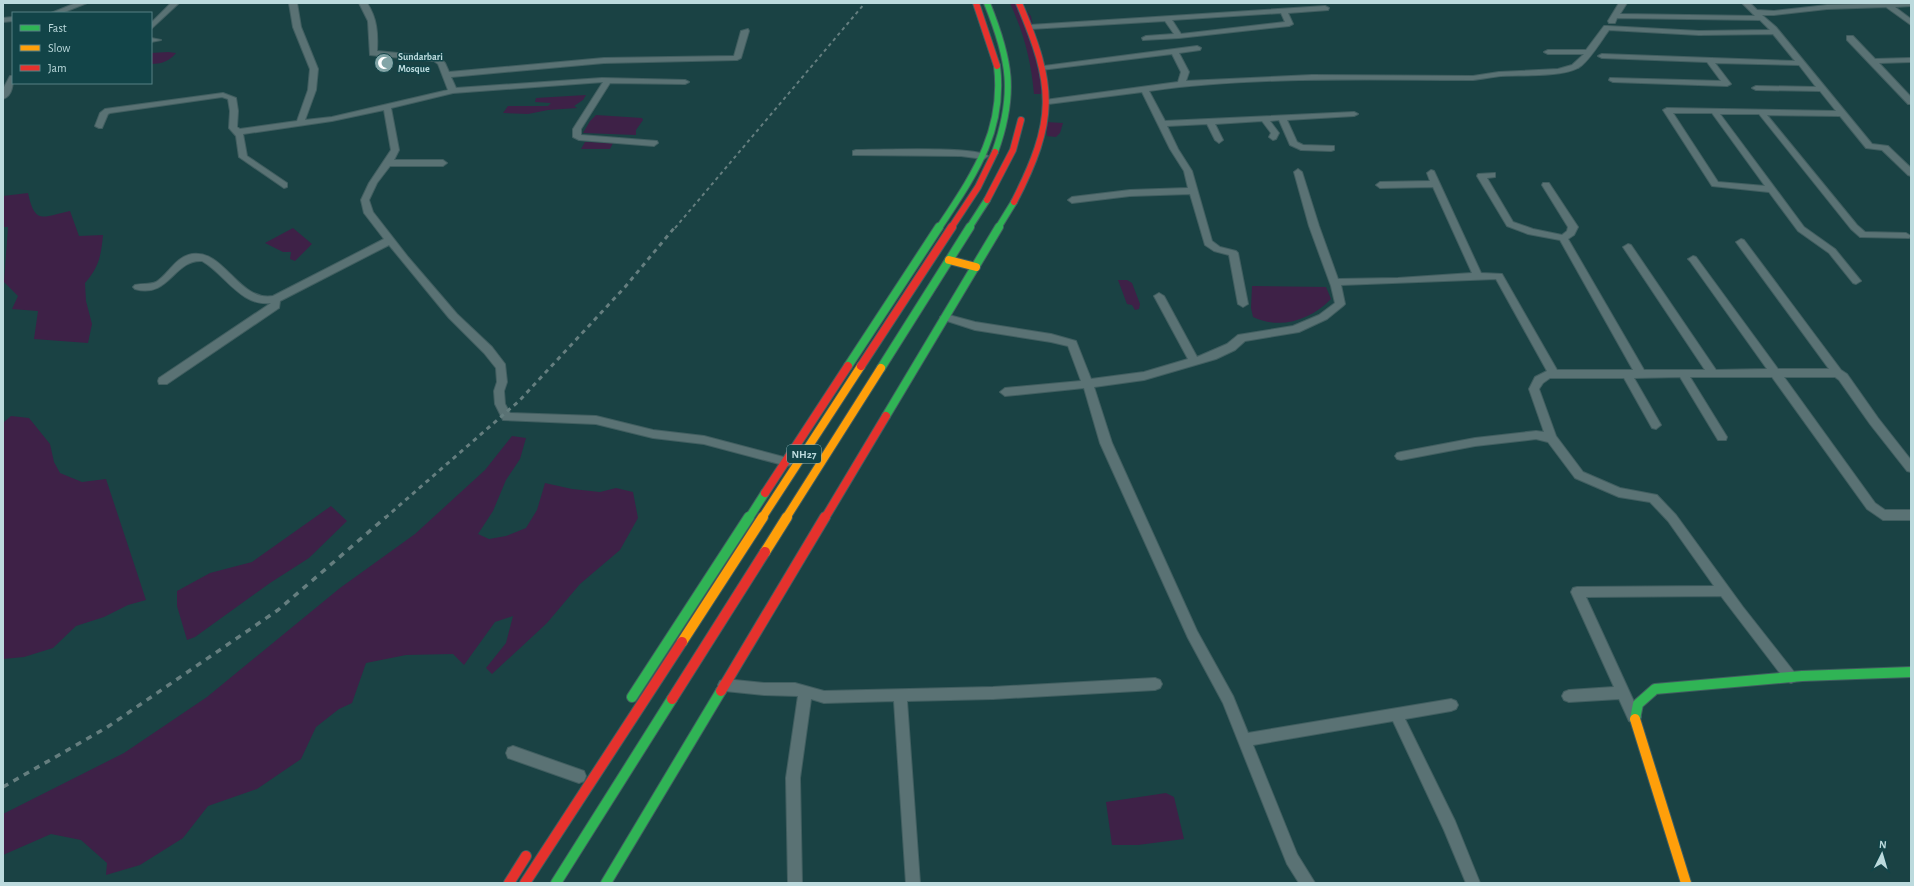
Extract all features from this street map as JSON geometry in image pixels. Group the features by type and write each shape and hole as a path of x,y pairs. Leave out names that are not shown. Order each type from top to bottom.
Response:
{"main road":[{"path":"628,703 964,191 988,148 997,115 1000,86 996,62 976,3"},
{"name":"NH27","path":"525,883 978,187 994,158 1006,124 1010,90 1004,48 988,3"},
{"path":"606,883 976,267 1034,165 1042,143 1048,102 1041,52 1019,3"},
{"name":"NH27","path":"556,883 1002,174 1017,138 1022,112"},
{"path":"949,260 976,267"},
{"path":"1686,883 1634,717 1638,704 1655,689 1791,677 1911,672"},
{"path":"509,883 534,845"}],"street":[{"path":"58,12 83,3"},
{"path":"152,26 175,3"},
{"path":"293,3 297,27 314,70 312,90 300,124"},
{"path":"363,3 369,11 375,26 373,52 436,59 441,63 447,74 453,91"},
{"path":"1048,102 1181,84 1240,80 1377,77 1473,78 1499,74 1558,71 1575,67 1587,56 1588,52 1616,16 1623,3"},
{"path":"1746,3 1776,32 1841,114 1869,146 1885,148 1911,173"},
{"path":"1616,16 1758,15 1824,5 1911,4"},
{"path":"1888,5 1911,23"},
{"path":"1030,27 1325,8"},
{"path":"1146,38 1179,36 1289,24 1284,10"},
{"path":"1167,18 1179,36"},
{"path":"1607,28 1706,34 1776,32"},
{"path":"447,74 590,62 658,59 705,61 737,58 745,31"},
{"path":"1850,38 1911,102"},
{"path":"1044,68 1197,48"},
{"path":"1174,51 1185,72 1181,84"},
{"path":"1548,52 1588,52"},
{"path":"1602,56 1800,63"},
{"path":"1613,80 1727,84 1709,60"},
{"path":"1873,61 1911,60"},
{"path":"1377,77 1381,87"},
{"path":"3,97 12,80"},
{"path":"238,132 332,119 453,91 608,80 685,82"},
{"path":"608,80 577,130 576,136 654,143"},
{"path":"1756,88 1821,89"},
{"path":"1145,90 1188,171 1192,191 1202,217 1208,243 1217,249 1233,253 1243,304"},
{"path":"99,126 104,113 108,111 223,95 232,98 234,111 233,128 240,136 243,157 284,185"},
{"path":"387,107 395,150 388,163 373,183 365,200 369,213 453,316 488,350 501,367 502,382 499,391 500,404 507,417 596,420 653,434 704,440 787,462"},
{"path":"1770,189 1715,184 1667,110 1841,114"},
{"path":"1714,111 1770,189 1801,229 1832,251 1856,281"},
{"path":"1761,112 1854,227 1863,235 1906,236"},
{"path":"1162,124 1265,120 1354,114"},
{"path":"1283,119 1293,143 1301,147 1331,148"},
{"path":"1265,120 1274,133 1273,137"},
{"path":"1210,122 1219,140"},
{"path":"856,153 961,153 984,156"},
{"path":"388,163 443,163"},
{"path":"1005,392 1056,388 1144,376 1212,356 1231,347 1242,338 1295,329 1323,317 1340,304 1298,172"},
{"path":"1431,173 1478,276"},
{"path":"1492,175 1481,176 1510,224 1531,232 1563,238 1572,233 1573,228 1546,185"},
{"path":"1380,185 1436,184"},
{"path":"1072,200 1130,193 1192,191"},
{"path":"1563,238 1641,374"},
{"path":"138,287 147,289 154,287 165,282 171,272 188,259 203,258 251,295 261,300 275,299 390,240"},
{"path":"1741,242 1837,372 1843,376 1874,421 1911,468"},
{"path":"1628,247 1713,374"},
{"path":"1693,259 1871,506 1883,515 1911,515"},
{"path":"1334,282 1398,281 1499,276 1554,374"},
{"path":"1159,296 1194,361"},
{"path":"163,381 276,306 275,299"},
{"path":"946,317 975,326 1052,338 1072,344 1088,384 1106,443 1156,551 1192,634 1228,700 1292,859 1308,883"},
{"path":"1791,677 1724,591 1672,518 1652,498 1619,492 1579,475 1551,438 1534,389 1539,380 1548,374 1837,372"},
{"path":"1627,374 1656,425"},
{"path":"1683,374 1722,437"},
{"path":"1401,456 1475,442 1536,435 1551,438"},
{"path":"1634,717 1577,592 1724,591"},
{"path":"725,685 764,689 795,690 824,697 993,694 1155,684"},
{"path":"795,883 793,778 805,692"},
{"path":"1569,696 1624,693"},
{"path":"900,696 913,883"},
{"path":"1243,740 1452,705"},
{"path":"1396,714 1450,826 1473,883"},
{"path":"513,754 580,776"}],"shaded area":[{"path":"1010,3 1023,3 1023,7 1031,16 1039,59 1049,94 1034,94 1026,47"},
{"path":"152,53 176,53 165,62 152,64"},
{"path":"586,95 583,100 574,106 577,108 548,110 528,114 503,113 508,106 548,106 551,103 535,102 536,98"},
{"path":"596,115 642,118 643,120 636,130 636,135 583,133 590,121"},
{"path":"1046,122 1063,123 1060,133 1056,137 1047,136"},
{"path":"585,142 613,143 610,149 581,149"},
{"path":"28,193 37,214 46,216 70,211 79,236 103,235 98,261 93,272 85,283 86,301 92,324 88,343 34,339 38,311 12,309 18,296 4,282 8,227 3,227 3,196"},
{"path":"293,228 312,244 295,261 290,259 291,252 283,252 265,243"},
{"path":"1118,280 1127,280 1132,283 1140,304 1139,309 1135,310 1132,305 1127,304"},
{"path":"1252,286 1326,287 1331,299 1323,306 1305,317 1295,321 1274,323 1253,317 1251,308"},
{"path":"11,416 29,418 50,444 54,462 60,473 82,482 106,479 146,600 128,605 104,617 76,626 53,648 24,657 3,659 3,423"},
{"path":"512,436 526,438 520,459 506,480 493,511 478,534 489,539 506,536 526,528 537,510 545,483 572,489 600,492 616,488 633,492 638,518 620,550 580,584 547,623 492,674 486,668 506,643 513,616 495,622 464,665 453,654 406,655 366,663 352,703 339,709 316,727 301,759 257,789 208,806 183,838 140,865 106,875 107,863 81,840 51,834 3,855 3,814 124,753 207,697 340,588 415,534 485,470"},
{"path":"331,506 347,521 309,558 270,583 195,637 187,640 177,606 177,591 210,573 252,562"},
{"path":"1166,793 1174,797 1184,839 1138,845 1112,845 1106,802"}],"railway":[{"path":"675,228 865,3"},
{"path":"385,518 519,401 625,287 675,227"},
{"path":"3,787 106,728 278,610 386,517"}],"traffic: fast":[{"path":"987,3 1006,59 1009,94 1007,112 995,152"},
{"path":"848,366 968,184 983,156 994,127 997,112 999,97 997,66"},
{"path":"881,368 987,200"},
{"path":"886,416 1014,202"},
{"path":"632,697 765,493"},
{"path":"1635,719 1638,704 1655,689 1802,676 1911,672"},
{"path":"606,883 721,691"},
{"path":"556,883 672,699"}],"traffic: slow":[{"path":"949,260 976,267"},
{"path":"682,642 861,366"},
{"path":"765,552 881,368"},
{"path":"1635,719 1686,883"}],"traffic: jam":[{"path":"976,3 991,44 997,66"},
{"path":"1014,202 1039,149 1045,126 1047,103 1045,81 1040,57 1019,3"},
{"path":"987,200 1013,150 1021,120"},
{"path":"861,366 978,187 995,152"},
{"path":"765,493 848,366"},
{"path":"721,691 886,416"},
{"path":"672,699 765,552"},
{"path":"525,883 682,642"},
{"path":"509,883 526,856"}],"place":[{"name":"Sundarbari Mosque","path":"384,63"}]}
